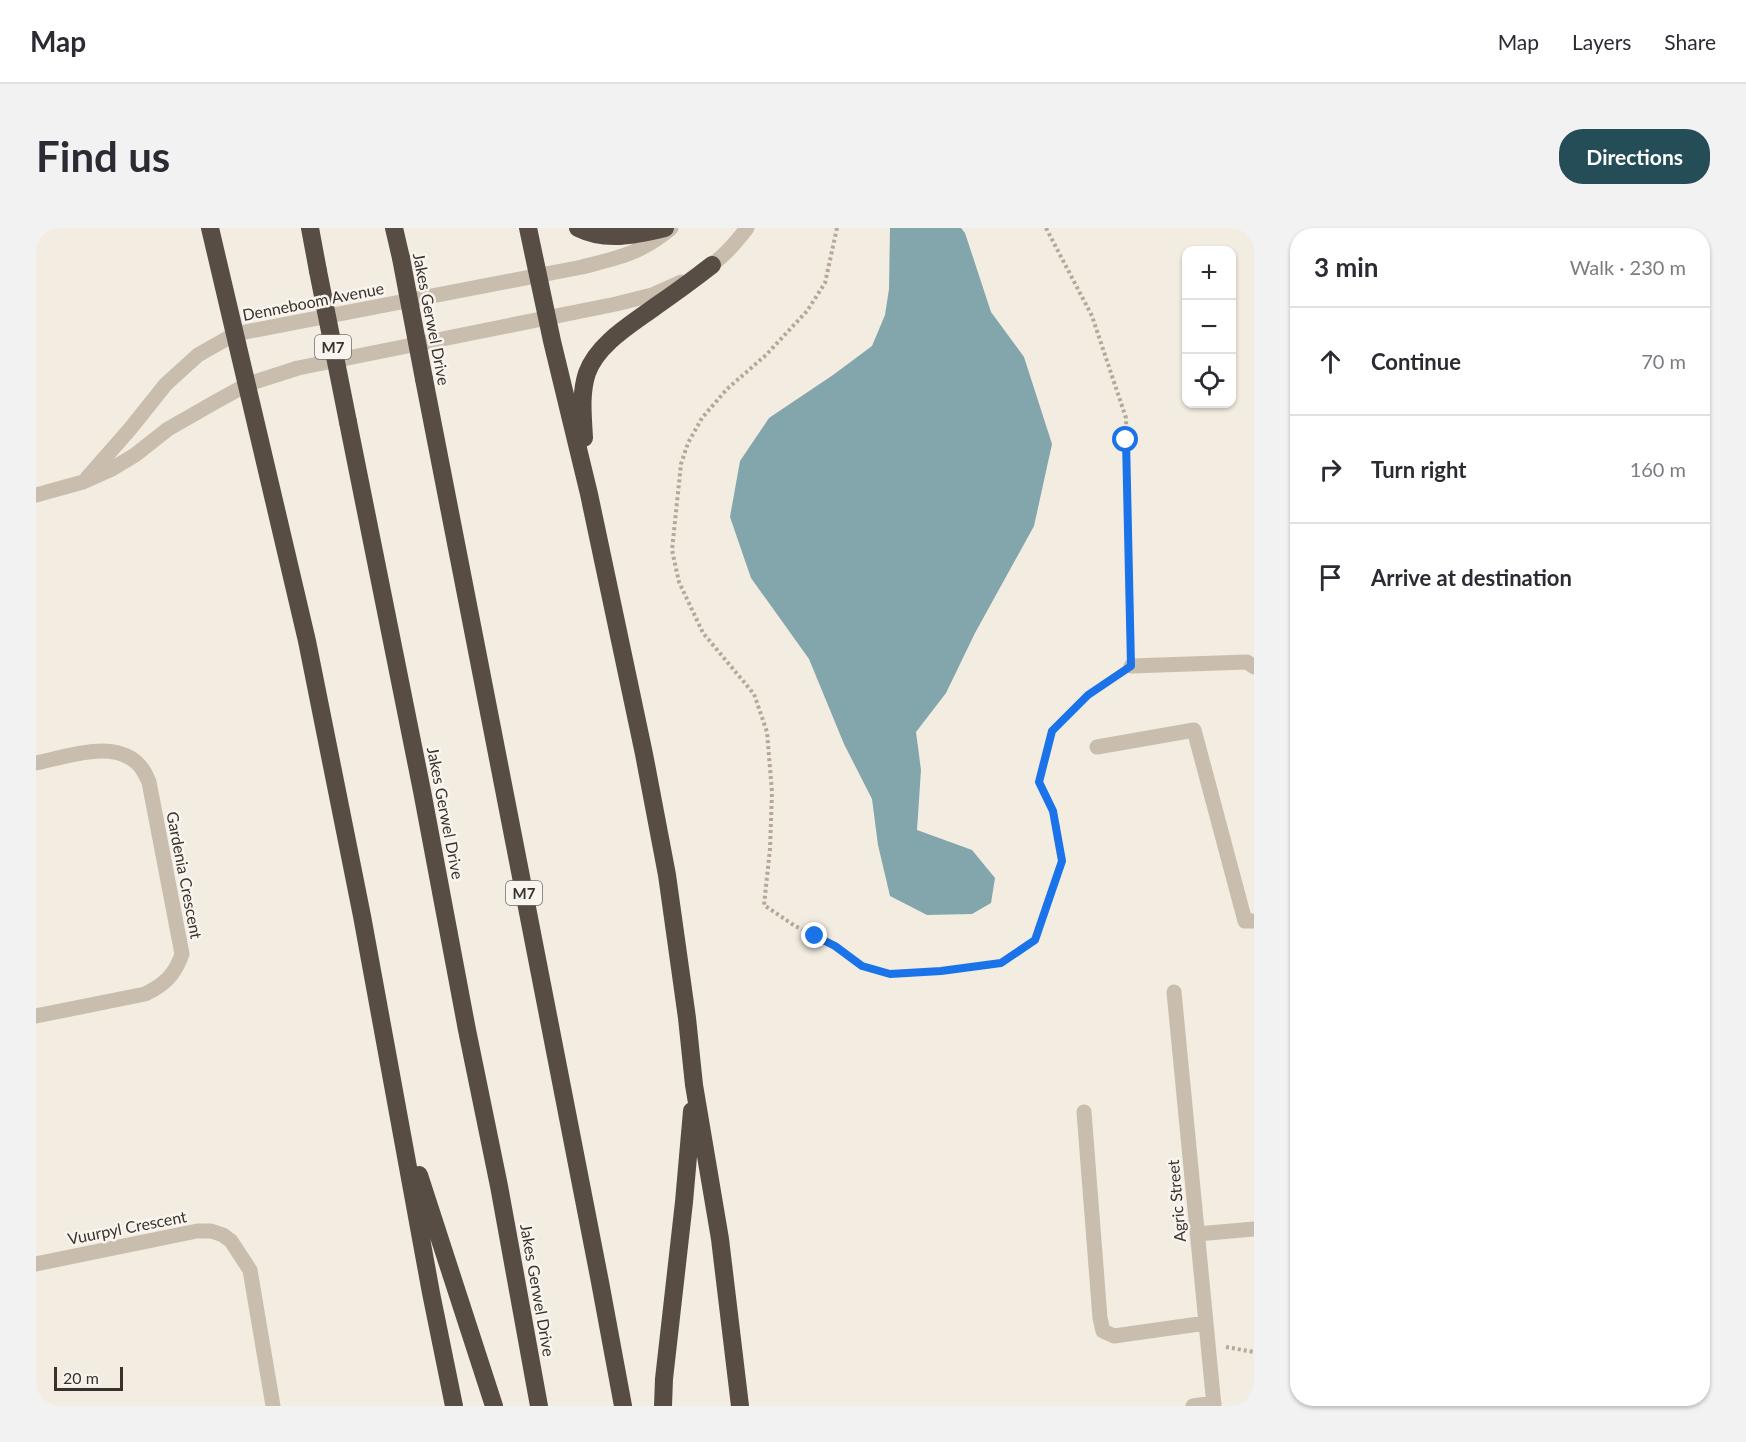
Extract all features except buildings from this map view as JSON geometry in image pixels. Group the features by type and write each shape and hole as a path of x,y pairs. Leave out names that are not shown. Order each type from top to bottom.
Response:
{"highway":[{"path":"210,228 307,641 369,949 454,1406"},
{"name":"Jakes Gerwel Drive","path":"310,228 499,1186 539,1406"},
{"name":"Jakes Gerwel Drive","path":"394,228 623,1406"},
{"path":"528,228 589,494 667,875 694,1085 720,1239 740,1406"},
{"path":"578,228 604,236 633,236 665,228"},
{"path":"589,494 582,414 583,393 590,367 601,350 611,341 712,265"},
{"path":"663,1406 666,1356 684,1202 694,1085"},
{"path":"397,1105 451,1277 495,1406"}],"street":[{"name":"Denneboom Avenue","path":"83,482 166,384 198,355 235,334 582,267 632,254 657,241 671,228"},
{"path":"36,495 83,482 110,470 135,455 168,429 248,384 298,368 652,295 712,265 727,252 747,228"},
{"path":"1131,666 1247,662 1254,666"},
{"path":"1097,747 1194,730 1245,921 1254,921"},
{"name":"Gardenia Crescent","path":"36,763 93,752 124,754 143,770 149,782 182,954 178,967 168,980 145,994 36,1016"},
{"name":"Agric Street","path":"1174,992 1214,1405"},
{"path":"1084,1112 1100,1318 1103,1331 1114,1336 1206,1323"},
{"path":"1197,1234 1254,1229"},
{"name":"Vuurpyl Crescent","path":"36,1263 197,1231 211,1231 223,1235 231,1240 250,1270 273,1406"},
{"path":"1193,1406 1214,1405"}],"path":[{"path":"837,228 825,283 807,311 766,355 727,389 702,418 688,444 681,464 672,550 679,582 703,633 754,694 767,732 772,792 770,849 764,904 795,926 835,946 862,966 890,974 941,971 1001,963 1035,940 1062,861 1053,811 1039,782 1052,731 1088,695 1131,666 1126,418 1092,316 1046,228"},
{"path":"1208,1344 1254,1352"}],"water":[{"path":"890,228 961,228 965,233 991,312 1024,357 1052,444 1034,526 975,633 946,693 916,732 921,770 917,830 972,850 995,878 991,903 972,914 927,915 890,896 878,845 872,799 844,744 809,659 751,578 730,517 740,461 769,418 872,346 885,315 889,289"}],"route":[{"path":"815,936 835,946 862,966 890,974 941,971 1001,963 1035,940 1062,861 1053,811 1039,782 1052,731 1088,695 1131,666 1126,440"}]}
